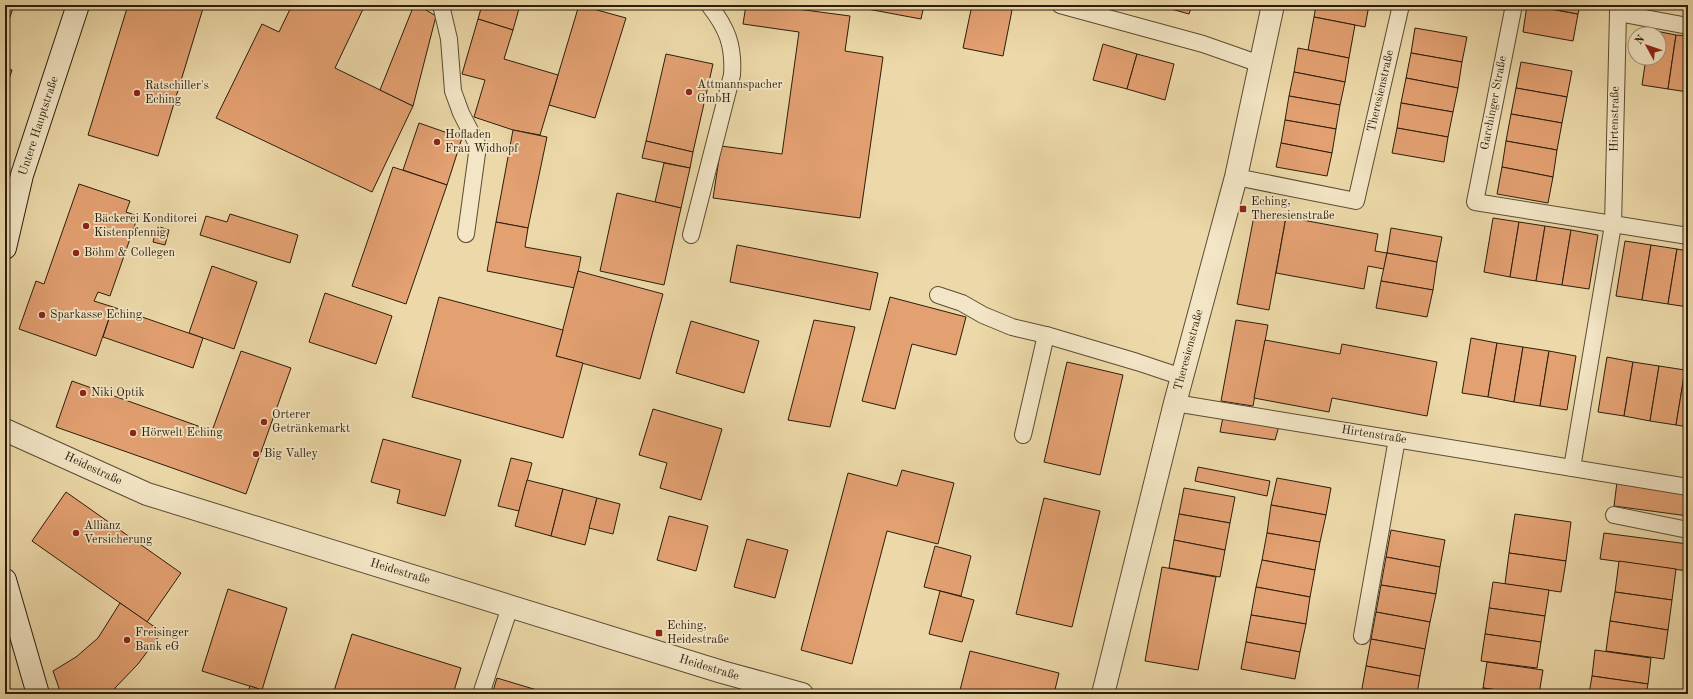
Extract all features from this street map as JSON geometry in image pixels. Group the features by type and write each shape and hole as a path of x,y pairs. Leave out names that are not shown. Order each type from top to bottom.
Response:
{"street":[{"name":"Untere Hauptstraße","path":"5,248 22,175 78,5"},
{"name":"Theresienstraße","path":"1103,694 1175,403 1236,177 1273,5"},
{"name":"Heidestraße","path":"5,430 147,494 510,607 752,688 802,694"},
{"path":"5,580 38,694"}],"lane":[{"path":"441,5 449,39 453,91 461,113 478,146 466,234"},
{"path":"691,235 732,75 733,58 728,35 722,23 709,5"},
{"path":"1060,5 1203,44 1260,64"},
{"name":"Theresienstraße","path":"1236,177 1356,201 1401,5"},
{"name":"Garchinger Straße","path":"1514,5 1475,202 1613,225"},
{"name":"Hirtenstraße","path":"1572,468 1613,225 1619,9 1688,26"},
{"path":"1613,225 1688,236"},
{"path":"938,295 962,303 983,315 1012,327 1046,335 1182,377"},
{"path":"1023,435 1046,335"},
{"name":"Hirtenstraße","path":"1175,403 1688,487"},
{"path":"1362,636 1397,439"},
{"path":"1614,516 1688,530"},
{"path":"481,694 510,607"}],"building":[{"path":"5,5 14,5 5,32"},
{"path":"128,5 204,5 158,156 88,135"},
{"path":"292,5 365,5 335,68 413,106 372,192 216,118 262,24 279,32"},
{"path":"414,5 418,5 436,16 413,106 380,90"},
{"path":"482,5 520,5 513,30 478,19"},
{"path":"579,5 626,18 595,118 549,105"},
{"path":"746,5 767,5 850,16 845,51 883,57 860,218 713,198 721,146 782,154 799,32 743,24"},
{"path":"863,5 924,5 921,19 862,8"},
{"path":"972,5 1013,5 1003,56 963,48"},
{"path":"1157,5 1192,5 1189,14"},
{"path":"1316,5 1369,5 1365,27 1314,17"},
{"path":"1527,5 1578,14 1573,41 1523,32"},
{"path":"1530,5 1580,5 1578,14"},
{"path":"1314,17 1355,25 1349,58 1308,50"},
{"path":"478,19 513,30 504,59 558,75 540,135 513,130 474,117 485,80 462,74"},
{"path":"1415,28 1467,37 1462,62 1411,53"},
{"path":"1667,33 1676,35 1668,89 1642,85 1645,66 1667,66"},
{"path":"1676,35 1688,36 1688,92 1668,89"},
{"path":"1103,44 1137,54 1127,89 1093,80"},
{"path":"1298,48 1349,58 1345,82 1294,72"},
{"path":"1411,53 1462,62 1458,88 1406,78"},
{"path":"666,54 713,64 693,152 646,141"},
{"path":"1137,54 1174,64 1165,100 1127,89"},
{"path":"1521,62 1572,71 1567,97 1516,88"},
{"path":"5,68 12,70 5,92"},
{"path":"1294,72 1345,82 1340,105 1289,96"},
{"path":"1406,78 1458,88 1453,112 1401,103"},
{"path":"1516,88 1567,97 1562,123 1511,114"},
{"path":"1289,96 1340,105 1336,129 1285,120"},
{"path":"1401,103 1453,112 1448,137 1397,128"},
{"path":"1511,114 1562,123 1557,150 1506,141"},
{"path":"1285,120 1336,129 1332,153 1281,143"},
{"path":"419,123 462,138 447,185 403,170"},
{"path":"1397,128 1448,137 1444,162 1392,153"},
{"path":"513,130 547,137 528,228 496,222"},
{"path":"646,141 693,152 690,168 642,158"},
{"path":"1506,141 1557,150 1553,177 1502,167"},
{"path":"1281,143 1332,153 1327,176 1276,167"},
{"path":"664,163 690,168 681,208 655,202"},
{"path":"393,167 447,185 406,304 352,286"},
{"path":"1502,167 1553,177 1548,203 1497,194"},
{"path":"79,184 130,201 126,212 138,216 110,296 98,292 94,301 113,307 96,356 19,329 36,281 44,284"},
{"path":"617,193 681,208 664,285 600,271"},
{"path":"1255,211 1286,217 1269,310 1237,304"},
{"path":"230,214 298,235 290,263 200,235 206,216 227,222"},
{"path":"1286,217 1378,234 1375,251 1387,253 1384,269 1368,266 1364,289 1276,273"},
{"path":"1493,218 1519,222 1510,277 1484,272"},
{"path":"496,222 528,228 525,247 581,257 575,288 487,271"},
{"path":"1519,222 1545,226 1536,281 1510,277"},
{"path":"157,226 169,230 165,245 153,242"},
{"path":"1545,226 1571,230 1562,285 1536,281"},
{"path":"1391,228 1442,237 1437,262 1387,253"},
{"path":"1571,230 1598,235 1589,289 1562,285"},
{"path":"1625,241 1651,245 1642,300 1616,296"},
{"path":"737,245 878,273 870,310 730,282"},
{"path":"1651,245 1677,249 1668,304 1642,300"},
{"path":"1677,249 1688,251 1688,307 1668,304"},
{"path":"1387,253 1437,262 1433,290 1381,281"},
{"path":"212,266 257,282 234,349 189,333"},
{"path":"578,271 663,294 640,379 556,356"},
{"path":"1381,281 1433,290 1427,317 1376,308"},
{"path":"325,293 392,316 376,364 309,342"},
{"path":"439,297 563,330 556,356 583,363 563,438 412,397"},
{"path":"890,297 966,317 956,355 912,344 895,409 862,401"},
{"path":"113,307 203,338 193,368 103,337"},
{"path":"814,320 855,327 830,427 788,420"},
{"path":"1236,320 1268,325 1253,406 1221,401"},
{"path":"691,321 759,341 744,393 676,373"},
{"path":"1471,338 1497,343 1488,397 1462,393"},
{"path":"1265,340 1340,354 1342,344 1437,362 1427,416 1332,398 1329,412 1254,398"},
{"path":"1497,343 1523,347 1514,402 1488,397"},
{"path":"1523,347 1549,351 1540,406 1514,402"},
{"path":"241,351 291,368 246,494 56,427 72,381 212,431"},
{"path":"1549,351 1576,356 1567,410 1540,406"},
{"path":"1607,357 1633,362 1624,416 1598,412"},
{"path":"1067,362 1123,375 1100,475 1044,462"},
{"path":"1633,362 1659,366 1650,421 1624,416"},
{"path":"1659,366 1685,370 1676,425 1650,421"},
{"path":"1685,370 1688,371 1688,427 1676,425"},
{"path":"653,409 722,429 701,500 660,488 667,463 639,455"},
{"path":"1223,417 1279,426 1275,440 1220,432"},
{"path":"383,439 461,460 445,516 397,503 400,490 371,482"},
{"path":"511,458 532,463 519,511 498,506"},
{"path":"1198,467 1270,481 1267,496 1195,481"},
{"path":"902,470 954,483 938,544 887,531 852,664 801,650 848,473 897,486"},
{"path":"1277,478 1331,488 1326,515 1271,505"},
{"path":"527,480 563,489 551,536 515,526"},
{"path":"1617,482 1688,492 1688,516 1614,506"},
{"path":"1184,488 1235,497 1230,523 1179,514"},
{"path":"563,489 597,498 585,545 551,536"},
{"path":"66,492 181,573 147,622 32,541"},
{"path":"597,498 620,504 613,534 589,528"},
{"path":"1044,498 1100,511 1072,627 1016,614"},
{"path":"1271,505 1326,515 1320,542 1267,533"},
{"path":"1179,514 1230,523 1225,550 1174,540"},
{"path":"1515,514 1571,522 1566,561 1509,553"},
{"path":"669,516 708,526 696,571 657,560"},
{"path":"1391,530 1445,540 1440,567 1386,557"},
{"path":"1267,533 1320,542 1315,570 1262,560"},
{"path":"1604,533 1688,544 1688,571 1600,559"},
{"path":"747,539 788,550 775,598 734,587"},
{"path":"1174,540 1225,550 1220,577 1169,568"},
{"path":"935,546 971,556 961,596 924,587"},
{"path":"1509,553 1566,561 1561,592 1505,584"},
{"path":"1386,557 1440,567 1436,594 1381,585"},
{"path":"1262,560 1315,570 1310,597 1256,587"},
{"path":"1619,561 1676,569 1672,600 1615,592"},
{"path":"1162,567 1216,577 1198,670 1145,661"},
{"path":"1493,582 1549,590 1545,616 1489,608"},
{"path":"1381,585 1436,594 1430,622 1376,612"},
{"path":"1256,587 1310,597 1306,624 1251,615"},
{"path":"228,589 287,608 262,690 202,671"},
{"path":"940,591 974,600 962,642 929,634"},
{"path":"1615,592 1672,600 1668,630 1610,621"},
{"path":"120,603 162,632 138,664 115,688 117,694 61,694 53,671 76,657 98,638"},
{"path":"1489,608 1545,616 1541,642 1485,634"},
{"path":"1376,612 1430,622 1425,649 1371,639"},
{"path":"1251,615 1306,624 1300,652 1246,642"},
{"path":"1610,621 1668,630 1664,659 1606,651"},
{"path":"352,634 461,668 453,694 384,694 376,692 376,694 333,694"},
{"path":"1485,634 1541,642 1537,668 1481,661"},
{"path":"1371,639 1425,649 1420,676 1366,666"},
{"path":"1246,642 1300,652 1295,679 1241,669"},
{"path":"1595,650 1651,658 1648,684 1592,676"},
{"path":"970,651 1059,673 1054,694 959,694"},
{"path":"1487,662 1543,670 1539,694 1526,694 1483,688"},
{"path":"1366,666 1420,676 1417,694 1361,694"},
{"path":"1592,676 1648,684 1646,694 1589,694"},
{"path":"497,678 550,694 492,694"},
{"path":"250,686 272,693 247,694"},
{"path":"1483,688 1526,694 1482,694"}],"place":[{"name":"Attmannspacher GmbH","path":"689,92"},
{"name":"Ratschiller's Eching","path":"137,93"},
{"name":"Hofladen Frau Widhopf","path":"437,142"},
{"name":"Eching, Theresienstraße","path":"1243,209"},
{"name":"Bäckerei Konditorei Kistenpfennig","path":"86,226"},
{"name":"Böhm & Collegen","path":"76,253"},
{"name":"Sparkasse Eching","path":"42,315"},
{"name":"Niki Optik","path":"83,393"},
{"name":"Orterer Getränkemarkt","path":"264,422"},
{"name":"Hörwelt Eching","path":"133,433"},
{"name":"Big Valley","path":"256,454"},
{"name":"Allianz Versicherung","path":"76,533"},
{"name":"Eching, Heidestraße","path":"659,633"},
{"name":"Freisinger Bank eG","path":"127,640"}]}
